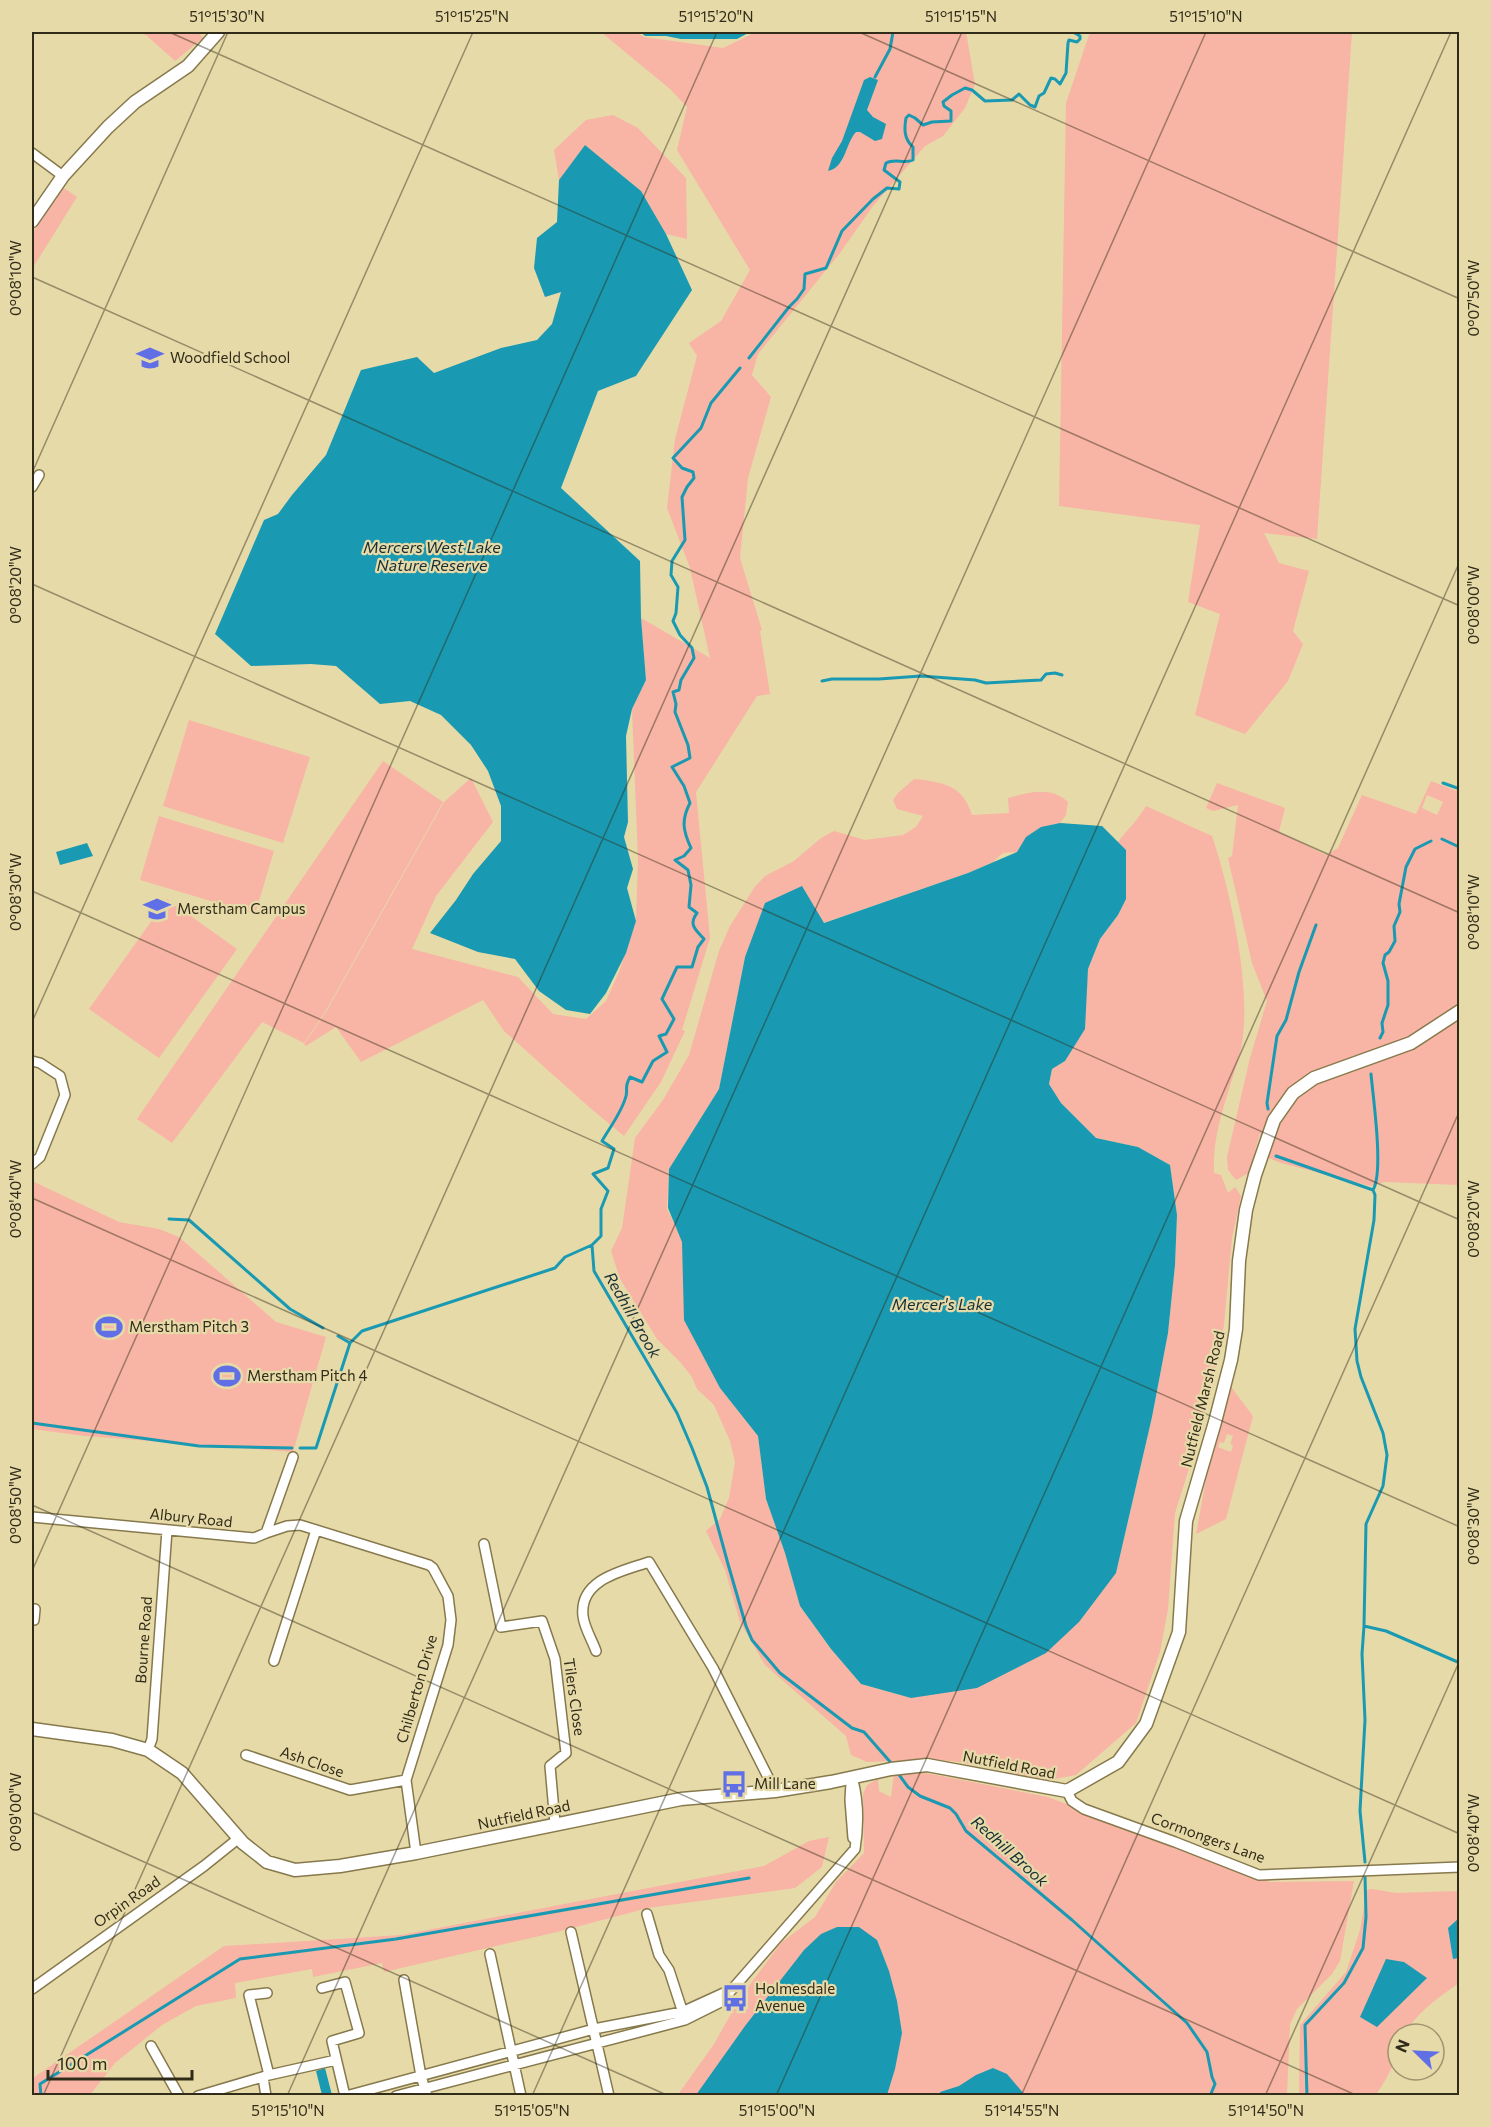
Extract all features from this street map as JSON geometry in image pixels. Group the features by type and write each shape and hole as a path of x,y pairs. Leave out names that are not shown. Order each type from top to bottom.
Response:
{"street":[{"path":"32,221 63,176 108,127 135,102 188,66 218,32"},
{"path":"32,153 63,176"},
{"path":"32,487 39,475"},
{"name":"Nutfield Marsh Road","path":"1067,1791 1118,1762 1146,1724 1179,1632 1186,1521 1231,1360 1236,1329 1239,1261 1246,1210 1255,1175 1274,1120 1293,1093 1314,1078 1411,1043 1460,1011"},
{"path":"32,1061 40,1063 60,1076 65,1095 33,1168"},
{"path":"266,1533 293,1457"},
{"name":"Albury Road","path":"32,1517 249,1539 266,1533"},
{"name":"Chilberton Drive","path":"266,1533 287,1526 300,1525 429,1565 433,1568 448,1596 451,1620 448,1645 406,1780 416,1853"},
{"name":"Bourne Road","path":"148,1750 152,1739 167,1530"},
{"path":"274,1661 316,1530"},
{"name":"Tilers Close","path":"484,1544 501,1627 542,1621 555,1659 566,1753 550,1766 555,1823"},
{"path":"596,1651 583,1616 586,1595 600,1580 649,1562 713,1668 775,1791"},
{"path":"32,1620 35,1609"},
{"name":"Nutfield Road","path":"32,1730 112,1740 148,1750 182,1773 239,1839 267,1862 295,1870 340,1866 416,1853 681,1799 775,1791 927,1765 1067,1791"},
{"name":"Ash Close","path":"246,1755 350,1790 406,1780"},
{"path":"396,2096 426,2092 514,2064 597,2043 684,2016 730,1990 855,1849 857,1795 852,1777"},
{"name":"Cormongers Lane","path":"1067,1791 1072,1802 1084,1809 1259,1875 1460,1867"},
{"name":"Orpin Road","path":"32,1989 239,1839"},
{"path":"647,1914 659,1955 669,1970 684,2016"},
{"path":"571,1932 609,2096"},
{"path":"490,1954 521,2096"},
{"path":"404,1980 421,2076 426,2092"},
{"path":"322,1988 345,1982 358,2033 332,2041 345,2096 594,2029 684,2016"},
{"path":"266,2096 266,2076 249,1995 267,1993"},
{"path":"152,2046 179,2096"},
{"path":"198,2096 266,2076 336,2060"}],"shaded area":[{"path":"135,32 198,32 203,38 175,61 146,35"},
{"path":"601,32 636,32 644,37 723,48 756,32 966,32 975,84 965,108 943,136 925,146 873,206 840,253 758,354 752,375 771,397 748,478 740,558 762,630 760,631 770,694 757,696 696,792 710,938 682,1030 685,1031 661,1082 624,1136 504,1031 483,1000 361,1062 336,1027 306,1046 304,1044 326,1012 444,802 471,778 493,822 436,896 412,949 518,977 553,1014 586,1019 606,1001 619,972 636,921 638,860 632,709 646,680 641,618 710,658 690,568 667,508 675,439 697,356 689,343 721,321 750,270 677,150 687,107 670,89"},
{"path":"1090,32 1352,32 1317,539 1264,533 1279,563 1309,571 1293,631 1303,644 1288,681 1245,734 1195,715 1220,614 1188,602 1200,525 1059,506 1066,103"},
{"path":"613,115 638,128 686,178 687,239 666,234 641,191 585,145 559,180 554,150 586,120"},
{"path":"62,187 77,197 32,269 32,234"},
{"path":"189,720 310,757 283,843 163,806"},
{"path":"383,761 443,802 325,1012 304,1043 262,1022 172,1143 137,1119"},
{"path":"914,779 951,787 963,797 972,815 1009,813 1008,798 1047,792 1062,797 1068,802 1066,815 1060,823 1034,832 1017,852 1003,853 993,862 968,873 823,923 745,957 719,1089 669,1169 667,1209 683,1242 684,1282 720,1388 758,1436 766,1499 800,1606 831,1649 861,1684 911,1698 1116,1573 1152,1417 1168,1333 1175,1265 1177,1215 1170,1165 1138,1147 1096,1138 1061,1103 1049,1084 1052,1069 1065,1061 1085,995 1088,969 1100,939 1118,915 1126,850 1118,842 1146,806 1212,836 1233,915 1244,1003 1244,1030 1240,1053 1218,1127 1214,1157 1214,1173 1221,1175 1228,1193 1235,1187 1241,1196 1232,1238 1224,1325 1204,1421 1175,1513 1168,1609 1160,1652 1136,1723 1076,1775 1044,1781 952,1761 867,1762 851,1755 846,1736 765,1665 740,1622 725,1570 706,1531 720,1519 729,1498 735,1462 730,1441 714,1405 697,1389 692,1377 681,1363 657,1339 620,1279 611,1251 622,1228 635,1138 663,1100 689,1055 719,951 730,926 754,888 765,876 794,861 821,838 834,831 865,840 903,835 916,827 923,816 897,809 893,800"},
{"path":"1431,781 1459,792 1459,1185 1385,1182 1370,1186 1281,1163 1261,1155 1260,1133 1249,1173 1236,1180 1228,1170 1227,1157 1250,1058 1267,1001 1252,963 1228,858 1232,856 1238,805 1213,811 1206,808 1217,783 1285,808 1279,832 1326,855 1338,848 1362,795 1416,814","holes":["1427,795 1443,802 1437,815 1422,808"]},
{"path":"159,816 274,851 255,914 140,880"},
{"path":"167,899 237,949 159,1058 89,1009"},
{"path":"32,1181 119,1222 159,1229 179,1237 276,1322 326,1337 293,1452 85,1436 32,1429"},
{"path":"1231,1387 1253,1416 1226,1519 1196,1534 1208,1468","holes":["1227,1434 1233,1436 1230,1444 1233,1445 1231,1452 1218,1447 1220,1442 1224,1443"]},
{"path":"926,1773 1048,1797 1270,1882 1354,1881 1340,1961 1332,1974 1297,2009 1290,2024 1287,2095 677,2096 714,2044 740,1998 781,1943 815,1917 836,1882 864,1853 863,1794 867,1785 878,1779 879,1791 891,1797 894,1774"},
{"path":"829,1837 822,1867 795,1888 648,1908 557,1932 384,1972 382,1963 313,1977 312,1969 235,1983 236,1998 196,2006 162,2025 115,2063 90,2095 33,2096 33,2078 224,1946 401,1935 764,1866 809,1841"},
{"path":"1367,1890 1396,1893 1459,1891 1459,1983 1436,2000 1413,2022 1386,2022 1386,2078 1376,2095 1299,2096 1300,2025 1346,1972 1360,1930"}],"water":[{"path":"640,32 750,32 737,39 681,39 645,36"},
{"path":"870,77 878,80 867,110 873,117 886,124 882,139 875,141 856,132 842,160 834,169 828,171 832,158 842,141 864,80"},
{"name":"Mercers West Lake Nature Reserve","path":"585,145 641,191 666,234 692,290 636,376 598,391 561,488 640,561 641,618 646,680 632,709 626,736 628,822 624,837 633,869 627,888 636,921 626,953 606,993 590,1014 566,1010 539,991 515,959 478,952 430,933 473,874 501,841 501,806 488,771 471,745 441,715 410,701 380,704 336,666 311,664 251,666 215,634 264,520 278,514 326,455 361,370 417,357 434,373 501,348 537,340 552,324 561,292 545,297 534,268 537,238 557,222 559,180"},
{"name":"Mercer's Lake","path":"1060,823 1102,826 1126,850 1126,899 1118,915 1100,939 1088,969 1085,1029 1065,1061 1052,1069 1049,1084 1061,1103 1096,1138 1138,1147 1170,1165 1177,1215 1175,1265 1168,1333 1152,1417 1116,1573 1079,1622 1046,1653 977,1688 911,1698 861,1684 831,1649 800,1606 766,1499 758,1436 720,1388 684,1320 682,1242 668,1208 669,1169 719,1089 745,957 765,903 802,886 824,923 968,873 1017,852 1026,837 1041,827"},
{"path":"87,843 93,856 60,865 56,852"},
{"path":"1459,1918 1459,1958 1453,1959 1448,1928"},
{"path":"837,1927 859,1927 877,1940 889,1971 902,2033 887,2095 696,2095 745,2026 804,1950 821,1934"},
{"path":"1386,1959 1404,1962 1427,1978 1377,2027 1360,2017"},
{"path":"325,2068 332,2095 322,2095 316,2071"},
{"path":"993,2068 1007,2074 1024,2094 1040,2095 941,2095 940,2092 959,2086"}],"waterway":[{"path":"875,77 890,49 893,32"},
{"name":"Redhill Brook","path":"749,358 804,289 805,274 826,268 842,231 887,188 899,189 900,182 884,170 886,163 913,160 913,147 905,134 906,118 909,115 923,125 951,121 951,111 944,106 943,102 965,88 972,90 985,101 1012,100 1019,94 1035,107 1039,96 1044,93 1051,78 1060,84 1066,73 1069,40 1077,42 1080,39 1080,36 1073,32"},
{"name":"Redhill Brook","path":"300,1448 316,1448 350,1343 362,1331 555,1268 565,1257 592,1245 601,1236 601,1209 608,1191 593,1174 608,1168 614,1149 602,1141 622,1108 630,1077 642,1082 653,1061 667,1052 659,1036 666,1034 674,1019 662,999 677,967 692,967 698,947 704,939 693,924 697,913 689,907 691,885 688,870 675,860 684,856 691,848 684,826 685,815 690,803 684,786 672,767 690,758 688,745 675,712 673,692 679,690 681,680 694,658 692,648 680,635 673,621 676,613 678,587 671,575 672,561 685,540 682,497 694,478 693,472 682,468 673,458 701,428 711,403 740,368"},
{"path":"822,681 921,676 975,680 986,683 1041,680 1046,674 1062,675"},
{"path":"1443,783 1460,789"},
{"path":"1442,839 1457,846"},
{"path":"1380,1038 1388,1005 1388,981 1383,963 1385,955 1395,941 1394,926 1400,912 1399,904 1406,867 1415,849 1431,841"},
{"path":"1268,1109 1277,1036 1286,1020 1299,972 1316,925"},
{"path":"1365,1862 1360,1811 1365,1720 1362,1654 1366,1524 1383,1486 1387,1455 1383,1433 1361,1377 1357,1361 1355,1329 1374,1220 1375,1195 1373,1190 1378,1168 1371,1074"},
{"path":"1276,1156 1373,1190"},
{"path":"169,1219 189,1220 290,1309 323,1328"},
{"name":"Redhill Brook","path":"592,1245 594,1271 677,1413 692,1448 707,1487 746,1626 752,1640 780,1673 852,1728 864,1732 892,1764"},
{"path":"338,1336 350,1343"},
{"path":"32,1423 199,1446 292,1448"},
{"path":"1364,1626 1386,1631 1460,1663"},
{"name":"Redhill Brook","path":"897,1772 908,1787 920,1796 950,1808 966,1831 1072,1920 1187,2023 1207,2052 1215,2084 1210,2096"},
{"path":"1307,2096 1305,2025 1344,1983 1363,1948 1366,1917 1365,1875"},
{"path":"41,2096 40,2084 240,1959 396,1939 749,1878"}],"place":[{"name":"Woodfield School","path":"150,358"},
{"name":"Merstham Campus","path":"157,909"},
{"name":"Merstham Pitch 3","path":"109,1327"},
{"name":"Merstham Pitch 4","path":"227,1376"},
{"name":"Mill Lane","path":"734,1784"},
{"name":"Holmesdale Avenue","path":"735,1998"}]}
